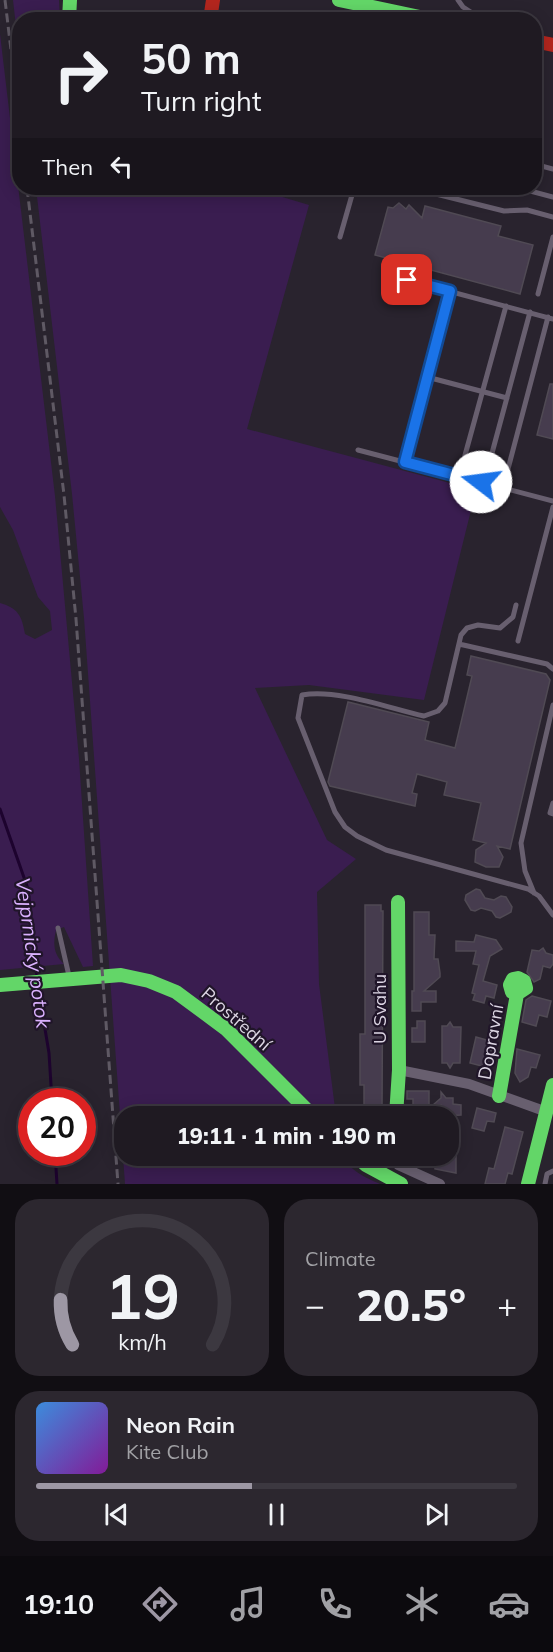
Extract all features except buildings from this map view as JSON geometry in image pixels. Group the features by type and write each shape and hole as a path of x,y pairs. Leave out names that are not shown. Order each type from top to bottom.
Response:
{"street":[{"path":"339,0 396,12"},
{"name":"U Svahu","path":"397,1106 399,1070 398,902"},
{"name":"Prostřední","path":"0,985 121,975 138,976 171,988 224,1028 303,1106"},
{"name":"Dopravní","path":"499,1096 518,994"},
{"path":"399,1070 469,1084 547,1112"},
{"path":"528,1184 553,1085"},
{"path":"368,1166 401,1184"},
{"path":"400,1166 440,1184"}],"lane":[{"path":"458,0 471,12"},
{"path":"340,237 352,195"},
{"path":"440,195 504,211 527,210 553,217"},
{"path":"538,294 553,237"},
{"path":"407,280 551,318 502,488"},
{"path":"405,462 450,291"},
{"path":"459,477 506,306"},
{"path":"488,468 530,312"},
{"path":"427,377 507,398"},
{"path":"358,450 553,501"},
{"path":"518,641 553,507"},
{"path":"516,605 513,617 508,623 500,627 471,626 461,636 445,703 431,715 424,716 315,693 302,695 298,718 334,812 345,827 357,836 386,850 534,893"},
{"path":"459,644 547,664 553,669"},
{"path":"553,705 521,843 525,870 534,893 553,915"},
{"path":"553,803 550,813 553,814"},
{"path":"58,928 62,980"},
{"path":"545,1184 547,1173 553,1171"}],"shaded area":[{"path":"13,0 59,0 60,12 14,12"},
{"path":"0,34 12,135 12,195 19,195 55,496 79,759 93,966 83,967 64,927 56,930 54,944 64,964 0,970 0,603 15,610 22,622 25,634 35,639 52,630 50,611 38,597 13,530 0,507"},
{"path":"37,195 275,195 309,205 247,429 476,490 424,700 309,685 255,688 327,840 356,859 317,892 319,984 335,1106 119,1106 84,618 72,494"},
{"path":"124,1166 350,1166 380,1184 125,1184"}],"waterway":[{"name":"Vejprnický potok","path":"0,809 28,889 37,977"},
{"name":"Vejprnický potok","path":"38,987 49,1053 51,1088"},
{"name":"Vejprnický potok","path":"56,1166 57,1184"}],"railway":[{"path":"5,0 12,58"},
{"path":"28,195 64,495 76,619 118,1184"}],"traffic: fast":[{"path":"69,12 70,0"},
{"path":"339,0 396,12"},
{"path":"397,1106 399,1070 398,902"},
{"path":"0,985 121,975 149,981 176,992 226,1029 303,1106"},
{"path":"499,1096 517,994 526,988 524,981 518,978 513,979 510,985 512,992 517,994"},
{"path":"528,1184 553,1085"},
{"path":"368,1166 401,1184"}],"traffic: jam":[{"path":"211,12 213,0"},
{"path":"542,43 553,45"}],"route":[{"path":"407,280 450,291 405,462 481,482"}]}
